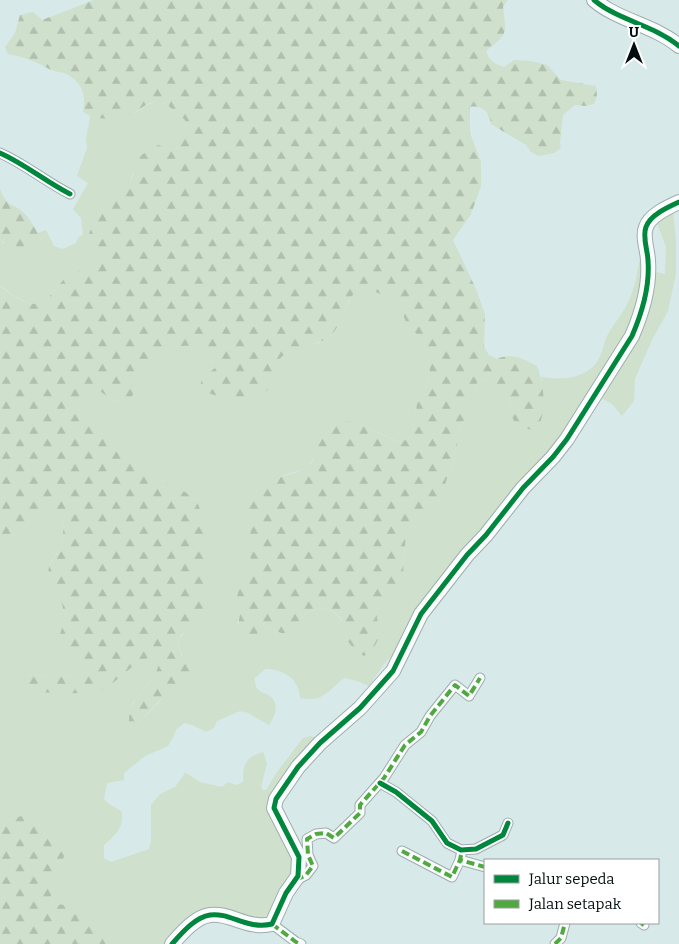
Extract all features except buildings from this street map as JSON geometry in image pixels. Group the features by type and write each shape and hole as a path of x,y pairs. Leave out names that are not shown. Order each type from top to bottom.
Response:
{"street":[{"path":"594,0 607,10 661,34 679,46"},
{"path":"0,153 19,161 52,185 70,194"},
{"path":"272,924 299,872 298,857 274,808 276,799 298,767 320,743 360,708 392,671 421,614 467,554 486,535 523,488 553,457 567,439 632,336 638,322 648,277 648,260 644,234 646,227 649,221 658,214 679,202"},
{"path":"296,880 306,875 313,866 308,855 307,839 316,834 326,833 334,838 360,813 360,805 380,783 405,745 421,732 430,716 455,685 469,696 480,678"},
{"path":"380,783 396,792 432,821 447,843 461,850 476,849 503,835 508,823"},
{"path":"402,851 452,877 460,860 461,850"},
{"path":"460,860 484,867"},
{"path":"172,944 198,920 210,915 230,918 255,926 272,924 301,944"},
{"path":"555,944 561,938 565,924"}],"green space":[{"path":"94,0 508,0 503,6 504,33 486,51 491,60 504,67 514,60 531,61 547,65 561,80 596,86 597,96 594,104 585,106 575,105 563,115 561,148 554,153 539,156 531,152 526,145 491,124 487,112 478,107 470,107 470,133 481,162 481,186 471,214 453,240 476,289 485,314 484,347 489,355 497,359 513,356 537,366 544,399 542,416 536,431 528,429 514,421 510,413 512,405 500,385 484,380 477,383 474,398 460,429 452,472 448,476 435,511 425,521 406,531 402,590 376,611 380,636 372,651 364,656 346,639 340,617 327,609 320,608 308,613 289,633 281,633 267,627 253,636 246,637 241,635 238,625 244,602 237,597 250,562 252,547 250,530 243,509 247,494 277,478 298,472 312,463 315,456 314,447 329,424 346,421 355,422 401,443 413,434 418,395 428,383 430,367 421,337 408,328 398,300 361,287 348,303 333,333 318,343 294,349 279,359 270,387 260,396 254,398 227,398 206,391 200,386 202,378 215,368 213,364 208,356 197,348 182,346 163,352 155,358 129,402 113,400 98,390 91,391 81,404 82,412 87,418 110,432 128,455 143,465 156,478 192,497 198,504 207,528 208,605 201,620 181,635 178,645 181,654 191,669 182,683 157,703 135,727 129,721 130,712 137,697 157,671 159,663 154,656 139,662 109,686 98,691 49,693 35,690 22,683 26,675 78,677 86,676 91,669 59,644 59,637 65,619 62,603 48,573 49,566 62,545 64,521 39,511 22,531 0,541 0,286 25,302 43,304 65,278 95,262 99,254 87,242 91,229 101,211 114,194 127,185 133,177 135,159 158,145 175,150 185,137 185,120 164,103 156,101 145,105 132,114 120,117 107,119 94,117 83,112 83,94 79,84 70,76 19,56 8,54 5,47 15,33 20,15 33,12 42,20"},
{"path":"159,101 174,109 185,120 186,136 179,147 156,160 135,168 129,184 115,192 99,254 95,262 65,278 43,304 25,302 0,285 0,239 3,243 41,240 37,233 46,230 54,246 63,249 76,243 83,234 81,218 73,209 88,183 77,176 87,148 86,140 90,116 110,118 130,115 151,103"},
{"path":"0,189 5,200 20,209 34,226 41,240 35,247 31,249 17,248 0,239"},
{"path":"673,210 676,241 676,274 668,311 652,340 635,379 634,401 622,416 612,404 601,398 554,450 410,622 398,649 384,664 369,686 344,678 324,695 314,699 300,698 297,685 289,676 272,669 265,669 254,679 257,689 270,696 276,706 275,714 269,725 248,713 240,711 217,721 214,728 206,732 184,723 176,730 168,746 145,756 124,773 124,780 107,783 104,799 122,812 120,827 104,845 104,858 111,862 149,849 151,841 151,805 160,794 175,787 185,773 203,783 222,787 228,782 236,785 243,782 243,771 248,760 263,752 267,763 261,787 263,790 266,790 303,738 311,736 319,740 271,803 294,865 281,894 267,915 263,918 254,919 242,918 221,912 166,944 107,944 79,907 53,904 51,896 65,853 55,840 47,837 37,820 29,814 10,819 0,818 0,541 22,531 39,511 64,521 62,545 49,565 48,573 62,603 65,619 59,637 91,669 86,676 78,677 26,675 104,689 133,665 154,656 159,663 157,672 132,704 135,727 191,669 181,652 179,641 181,636 201,620 192,497 156,478 143,465 128,455 110,432 87,418 82,412 81,404 91,391 98,390 113,400 129,402 155,358 172,348 182,346 192,346 203,352 208,356 215,368 202,378 200,386 273,381 275,365 280,358 296,346 319,343 333,334 354,292 361,287 399,300 408,328 421,337 430,367 428,383 418,395 413,434 402,443 355,422 315,456 307,466 281,476 259,493 243,509 251,535 252,556 238,597 244,602 237,624 252,636 267,627 281,633 288,633 308,613 320,608 333,612 343,624 380,636 376,611 402,590 406,531 427,519 438,505 448,476 452,472 460,429 474,398 477,383 484,380 500,385 512,405 510,413 543,390 541,377 569,378 581,375 592,368 599,359 608,334 630,297 636,280 639,261 645,263 646,270 665,274 666,247 657,223 664,215"},
{"path":"29,814 37,820 47,837 63,846 65,853 51,896 53,904 79,906 107,944 0,944 0,818 10,819"}],"marked path":[{"path":"296,880 306,875 313,866 308,855 307,839 316,834 326,833 334,838 360,813 360,805 384,778 405,745 421,732 430,716 455,685 469,696 480,678"},
{"path":"402,851 452,877 460,860"},
{"path":"461,855 460,860 484,867"},
{"path":"272,924 301,944"},
{"path":"555,944 561,938 565,924"}],"cycle path":[{"path":"594,0 614,13 659,33 679,46"},
{"path":"0,153 70,194"},
{"path":"172,944 194,922 204,916 225,916 255,925 272,924 286,893 298,876 299,857 274,808 276,799 298,767 320,743 360,708 393,671 421,614 467,555 567,439 632,336 639,318 648,280 646,227 655,215 679,202"},
{"path":"380,783 396,792 432,821 447,843 461,850 476,849 503,835 508,823"}]}
